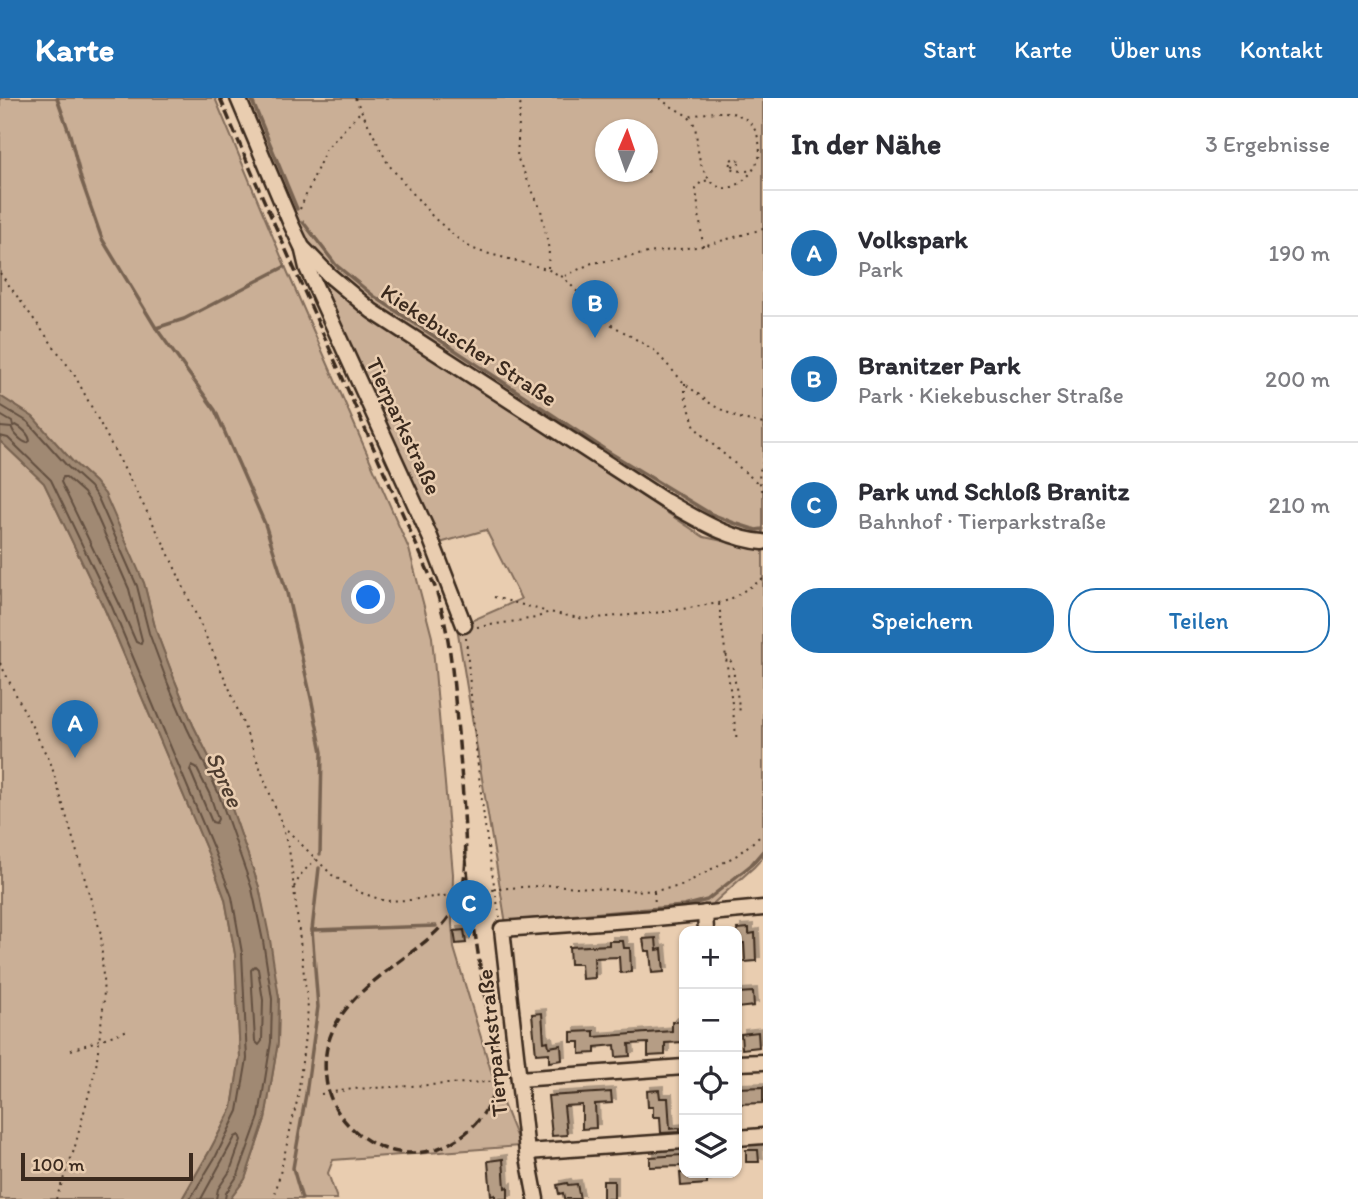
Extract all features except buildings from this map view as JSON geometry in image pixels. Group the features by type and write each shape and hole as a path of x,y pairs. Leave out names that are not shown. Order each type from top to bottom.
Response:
{"street":[{"name":"Kiekebuscher Straße","path":"238,98 291,224 303,247 328,275 372,311 665,501 710,526 732,535 763,542"},
{"name":"Tierparkstraße","path":"303,247 307,268 430,537 464,625"},
{"path":"502,929 763,908"},
{"path":"705,913 706,926"},
{"name":"Tierparkstraße","path":"502,929 527,1152 536,1199"},
{"path":"742,1063 763,1062"},
{"path":"519,1079 679,1067"},
{"path":"742,1138 763,1136"},
{"path":"527,1152 679,1141"}],"path":[{"path":"355,98 388,164 433,217 457,238 482,252 563,276 607,322 654,350 684,383 714,406 739,418 763,424"},
{"path":"524,98 520,106 517,157 541,210 549,250 547,270"},
{"path":"660,98 688,117 695,128 700,162 710,180 718,187 729,188 742,182 760,156 757,134 747,120 737,114 722,112 688,117"},
{"path":"291,224 299,215 326,149 362,111"},
{"path":"731,163 732,169 752,169"},
{"path":"703,246 696,188 701,182 710,180"},
{"path":"563,276 592,263 703,246 763,229"},
{"path":"0,273 74,374 165,547 230,690 282,825 290,855 308,1009 298,1097 274,1199"},
{"path":"684,383 695,427 760,485"},
{"path":"763,462 759,475 763,492"},
{"path":"494,597 584,619 663,612 719,603 729,600 763,579"},
{"path":"719,603 737,743"},
{"path":"502,929 477,764 464,625 474,628 537,618 549,612"},
{"path":"725,654 732,663 740,712"},
{"path":"0,663 51,764 102,934 104,1000 96,1067 74,1150 56,1199"},
{"path":"282,825 331,875 359,892 385,901 553,885 654,891 681,886 737,855 763,834"},
{"path":"294,888 302,873 316,859"},
{"path":"654,891 655,905"},
{"path":"71,1050 128,1030"},
{"path":"321,1094 353,1089 519,1079"}],"shaded area":[{"path":"0,98 215,98 409,549 432,637 453,874 454,948 495,1084 520,1146 333,1160 328,1173 337,1199 230,1199 245,1179 265,1119 278,1042 279,998 259,887 225,789 193,725 156,631 144,583 95,482 73,462 33,417 0,396"},
{"path":"243,98 763,98 763,535 732,529 710,521 605,456 372,301 332,270 297,224"},
{"path":"328,283 358,308 704,537 763,548 763,857 708,908 506,924 457,627 521,599 486,530 429,546 322,290"},
{"path":"0,441 44,483 105,610 225,899 235,954 240,1057 232,1108 182,1199 0,1199"}],"water":[{"path":"0,396 33,417 105,494 144,583 156,631 175,681 193,725 225,789 259,887 279,998 278,1042 265,1119 245,1179 230,1199 182,1199 232,1108 240,1057 235,954 225,899 105,610 44,483 0,441"}],"waterway":[{"path":"57,98 102,239 156,328 215,410 265,524 287,593 322,752 320,854"},
{"path":"251,98 297,209"},
{"path":"303,222 336,265 375,297 607,451 711,514 756,530 763,529"},
{"path":"156,328 184,319 284,267"},
{"path":"503,922 684,906 707,900 751,865 763,851"},
{"path":"302,1199 293,1168 318,1007 312,930 319,868"},
{"path":"312,930 436,926"}],"railway":[{"path":"220,98 435,587 447,637 458,733 465,833 463,885 457,904 435,933 364,989 350,1004 330,1037 326,1056 327,1086 337,1110 360,1135 388,1150 418,1153 453,1142 465,1134 484,1113 495,1087 498,1073 497,1049 484,995 465,850"}],"place":[{"name":"Branitzer Park","path":"595,338"},
{"name":"Volkspark","path":"75,758"},
{"name":"Park und Schloß Branitz","path":"469,938"}],"water label":[{"name":"Spree","path":"225,779"}]}
